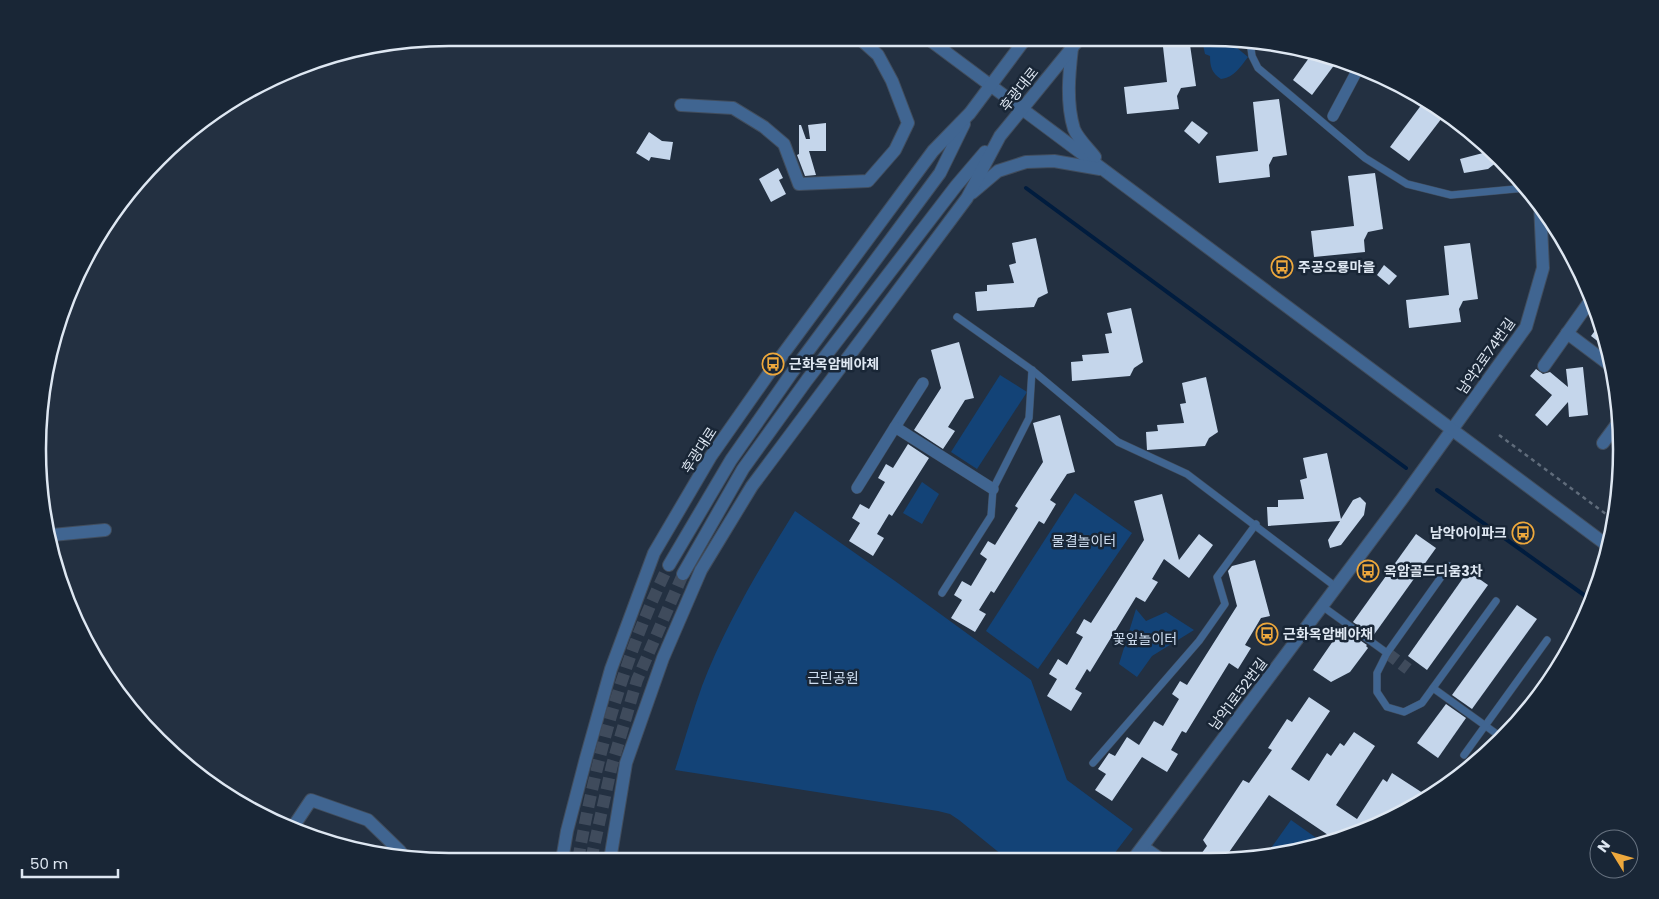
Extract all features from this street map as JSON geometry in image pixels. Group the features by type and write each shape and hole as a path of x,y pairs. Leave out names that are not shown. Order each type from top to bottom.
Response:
{"street":[{"path":"681,105 733,108 764,127 784,144 799,184 868,181 895,150 908,123 892,81 878,54 868,46"},
{"path":"938,46 1602,541"},
{"name":"후광대로","path":"563,853 583,767 610,669 654,553 711,456 772,370 934,151 970,113 1020,46"},
{"name":"후광대로","path":"683,574 743,469 807,380 956,186 1000,136 1074,46"},
{"path":"1075,46 1068,82 1075,130 1104,169"},
{"path":"1333,116 1355,74"},
{"name":"후광대로","path":"669,565 731,460 791,374 940,173 970,113"},
{"name":"후광대로","path":"611,853 626,763 664,658 701,570 752,486 966,198 1000,136"},
{"path":"966,198 998,171 1026,162 1054,161 1104,169"},
{"name":"남악2로74번길","path":"1451,430 1526,327 1543,268 1541,219"},
{"path":"1544,366 1586,306"},
{"path":"1567,333 1602,360"},
{"path":"857,488 923,383"},
{"path":"894,427 993,489"},
{"name":"남악1로52번길","path":"1138,853 1402,499 1451,430"},
{"path":"1603,443 1612,430"},
{"path":"56,535 106,530"},
{"path":"296,822 311,800 368,820 398,849"},
{"path":"1143,847 1152,853"}],"lane":[{"path":"1251,49 1252,56 1258,68 1365,158 1407,184 1451,195 1517,189"},
{"path":"957,317 1032,370 1118,442 1188,474 1256,524 1336,587"},
{"path":"942,593 991,516 993,489 1028,418 1032,370"},
{"path":"1093,763 1199,641 1226,604 1217,577 1256,524"},
{"path":"1449,566 1387,654 1377,674 1377,692 1388,707 1404,712 1422,703 1496,601"},
{"path":"1322,606 1387,654"},
{"path":"1464,755 1547,640"},
{"path":"1433,688 1497,733"}],"path":[{"path":"1499,435 1607,515"}],"green space":[{"path":"1203,46 1236,47 1248,57 1234,74 1221,79 1212,69 1210,56 1205,54"},
{"path":"1000,375 1027,392 977,469 951,452"},
{"path":"922,482 939,494 922,524 903,513"},
{"name":"물결놀이터","path":"1075,493 1132,533 1038,669 986,631"},
{"name":"근린공원","path":"795,511 1031,680 1067,780 1133,829 1115,853 1000,853 950,814 675,770 711,663 757,575"},
{"name":"꽃잎놀이터","path":"1136,609 1146,621 1166,612 1194,630 1152,656 1137,677 1119,664"},
{"path":"1291,820 1317,838 1288,845 1271,848"}],"building":[{"path":"1163,46 1190,46 1196,86 1181,88 1177,96 1179,109 1127,114 1124,87 1167,82"},
{"path":"1308,59 1333,66 1312,95 1293,80"},
{"path":"1279,99 1287,155 1273,157 1269,165 1270,177 1219,183 1216,156 1258,151 1253,102"},
{"path":"1421,106 1441,119 1409,161 1390,147"},
{"path":"1192,121 1208,133 1199,144 1184,131"},
{"path":"826,123 826,151 809,151 816,175 805,176 797,155 799,154 799,125 801,125 806,139 810,139 808,125"},
{"path":"649,132 662,141 673,142 670,160 651,157 649,161 636,153"},
{"path":"1483,153 1495,164 1488,169 1464,173 1460,159"},
{"path":"778,168 783,178 779,180 786,194 771,202 759,179"},
{"path":"1375,173 1383,229 1368,232 1364,240 1365,252 1314,257 1311,231 1354,226 1348,176"},
{"path":"1036,238 1048,293 1038,298 1034,307 977,311 975,292 987,291 987,285 1014,283 1009,265 1016,263 1012,243"},
{"path":"1470,243 1478,299 1463,301 1459,309 1461,322 1409,328 1406,300 1449,295 1444,246"},
{"path":"1384,265 1397,276 1389,285 1377,275"},
{"path":"1131,308 1143,362 1134,368 1130,376 1072,381 1071,362 1083,361 1082,355 1109,353 1105,334 1112,333 1107,313"},
{"path":"1595,331 1598,341 1591,336"},
{"path":"959,342 974,398 965,400 948,427 955,431 943,449 914,430 941,388 931,350"},
{"path":"1583,367 1588,415 1569,417 1568,402 1547,426 1535,415 1552,395 1530,376 1536,369 1543,374 1550,372 1568,387 1566,369"},
{"path":"1206,377 1218,432 1209,438 1205,446 1147,450 1146,432 1158,431 1157,425 1184,423 1180,404 1186,403 1182,383"},
{"path":"1060,415 1075,472 1067,474 1050,500 1056,504 1044,524 1039,521 994,593 991,591 979,610 986,614 975,632 951,618 962,600 954,595 962,581 971,586 987,559 980,554 988,541 995,545 1018,508 1015,506 1043,462 1033,423"},
{"path":"908,444 929,458 892,516 889,514 877,534 884,538 873,556 849,541 860,523 852,518 860,504 869,509 885,482 878,478 886,464 893,468"},
{"path":"1327,453 1341,519 1353,500 1360,497 1366,503 1364,515 1341,545 1330,548 1328,540 1340,521 1268,526 1267,507 1278,507 1278,500 1304,499 1300,480 1307,478 1303,458"},
{"path":"1162,494 1179,560 1199,534 1213,545 1189,578 1164,559 1152,579 1158,582 1145,602 1136,597 1090,672 1087,669 1075,689 1082,693 1071,711 1047,696 1057,679 1049,674 1058,659 1067,665 1083,637 1076,633 1084,619 1091,623 1144,540 1134,501"},
{"path":"1416,534 1436,548 1373,636 1353,622"},
{"path":"1255,560 1270,616 1261,618 1245,645 1251,648 1238,669 1229,663 1186,733 1182,731 1171,750 1178,754 1167,772 1142,757 1112,801 1095,790 1106,774 1098,769 1109,753 1115,756 1127,737 1139,745 1154,721 1163,726 1179,699 1172,694 1180,681 1187,685 1237,606 1228,571 1232,566"},
{"path":"1468,571 1488,585 1427,670 1408,656"},
{"path":"1517,605 1537,619 1472,709 1452,695"},
{"path":"1342,628 1367,645 1368,648 1350,672 1331,682 1313,670"},
{"path":"1309,697 1330,711 1291,769 1309,781 1327,753 1331,756 1340,743 1344,746 1354,732 1375,746 1336,805 1357,819 1383,779 1387,782 1392,773 1422,792 1364,822 1328,835 1269,795 1229,852 1202,853 1207,846 1203,840 1243,780 1249,783 1272,750 1268,748 1287,719 1292,722"},
{"path":"1446,704 1466,718 1438,758 1417,743"}],"waterway":[{"path":"1026,188 1406,468"},
{"path":"1437,490 1585,596"}],"tunnel":[{"path":"579,853 593,784 613,709 638,636 669,565"},
{"path":"593,853 612,765 637,680 683,574"},
{"path":"1387,653 1408,669"}],"place":[{"name":"주공오룡마을","path":"1282,267"},
{"name":"근화옥암베아체","path":"773,364"},
{"name":"남악아이파크","path":"1523,533"},
{"name":"옥암골드디움3차","path":"1368,571"},
{"name":"근화옥암베아채","path":"1267,634"}]}
